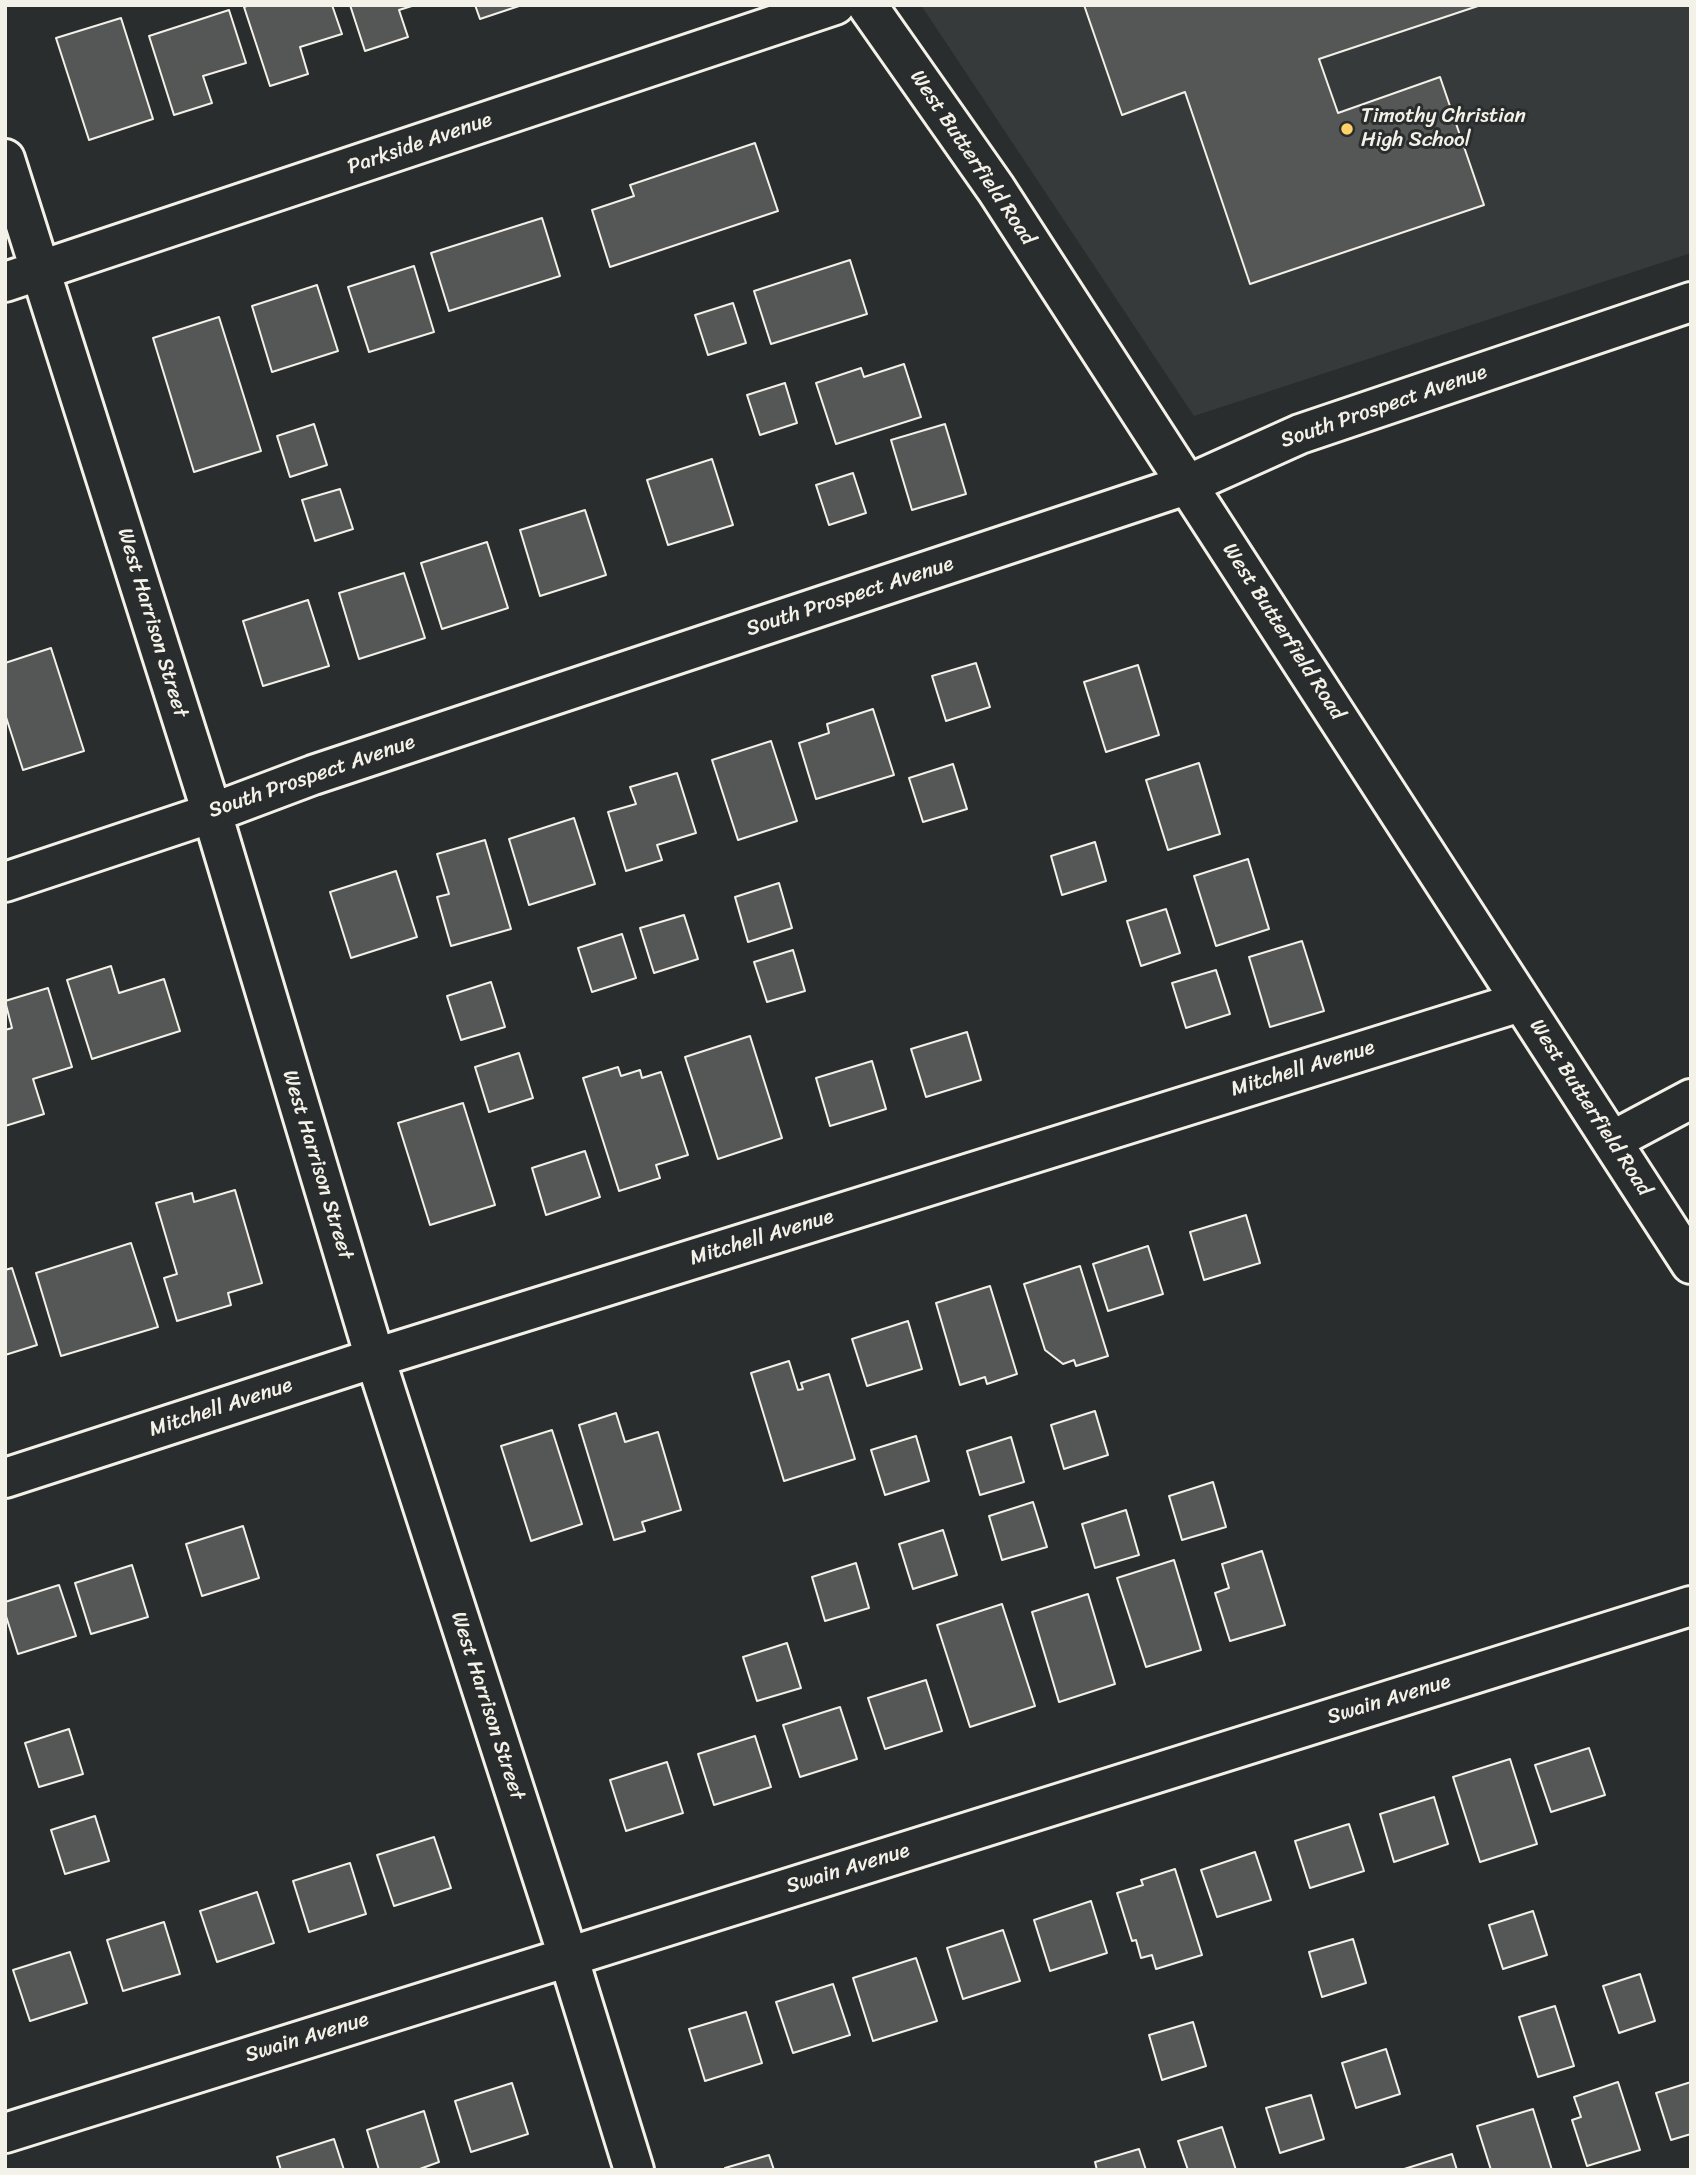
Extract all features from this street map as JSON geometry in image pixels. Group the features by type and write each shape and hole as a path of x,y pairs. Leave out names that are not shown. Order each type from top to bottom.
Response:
{"street":[{"name":"Parkside Avenue","path":"5,282 835,5"},
{"name":"West Butterfield Road","path":"867,5 996,189 1691,1264"},
{"name":"West Harrison Street","path":"5,159 212,813 375,1358 568,1956 634,2170"},
{"name":"South Prospect Avenue","path":"5,882 212,813 313,775 1189,484 1300,434 1691,302"},
{"name":"Mitchell Avenue","path":"5,1478 375,1358 1520,1002"},
{"path":"1612,1141 1691,1099"},
{"name":"Swain Avenue","path":"5,2133 1691,1606"}],"shaded area":[{"name":"Timothy Christian High School","path":"921,5 1691,5 1691,253 1194,416"}],"building":[{"path":"332,5 342,34 300,47 308,74 270,86 244,7"},
{"path":"350,5 415,5 399,10 408,37 365,51"},
{"path":"475,5 522,5 480,19"},
{"path":"1084,5 1481,5 1319,59 1338,113 1440,77 1484,205 1250,284 1185,92 1122,115"},
{"path":"229,10 246,63 203,76 212,103 174,115 149,36"},
{"path":"121,18 153,119 89,140 56,38"},
{"path":"755,143 778,211 610,267 592,210 634,196 630,185"},
{"path":"542,218 560,276 449,311 431,253"},
{"path":"850,260 867,314 771,344 754,291"},
{"path":"414,266 434,332 369,352 348,287"},
{"path":"317,285 338,351 272,372 252,306"},
{"path":"733,303 746,343 708,355 695,315"},
{"path":"219,317 261,451 194,472 153,338"},
{"path":"904,364 921,417 836,444 816,383 861,368 864,377"},
{"path":"785,383 797,423 760,435 747,395"},
{"path":"314,424 327,465 290,477 277,436"},
{"path":"945,424 966,494 912,510 891,440"},
{"path":"712,459 733,525 668,545 647,480"},
{"path":"853,473 866,513 829,525 816,485"},
{"path":"340,489 353,529 315,541 302,500"},
{"path":"585,510 606,575 540,596 520,530"},
{"path":"487,542 508,608 442,629 421,563"},
{"path":"404,573 425,638 359,659 339,593"},
{"path":"308,600 329,666 263,686 243,621"},
{"path":"51,648 84,751 23,770 5,714 5,663"},
{"path":"976,663 990,707 946,721 932,676"},
{"path":"1138,665 1159,735 1106,752 1084,682"},
{"path":"873,709 894,775 816,799 799,743 829,733 827,724"},
{"path":"771,741 797,821 738,840 712,760"},
{"path":"1199,763 1220,834 1168,850 1146,780"},
{"path":"953,764 967,809 923,822 909,778"},
{"path":"677,773 696,833 657,845 662,860 626,871 608,812 636,804 630,787"},
{"path":"574,818 595,884 529,905 509,839"},
{"path":"485,840 511,929 451,946 437,897 449,894 437,854"},
{"path":"1095,842 1106,881 1062,895 1051,856"},
{"path":"1248,859 1269,929 1216,946 1194,876"},
{"path":"396,871 417,937 351,958 330,892"},
{"path":"779,883 792,928 748,942 735,897"},
{"path":"1166,909 1180,953 1141,966 1127,921"},
{"path":"684,915 698,959 654,973 640,928"},
{"path":"622,934 636,978 592,992 578,948"},
{"path":"1302,941 1324,1011 1270,1027 1249,957"},
{"path":"793,950 805,991 767,1002 754,962"},
{"path":"111,966 119,993 164,979 180,1031 92,1059 67,980"},
{"path":"1216,970 1230,1014 1186,1028 1172,983"},
{"path":"491,982 505,1027 461,1040 447,996"},
{"path":"48,988 72,1067 33,1079 44,1114 5,1126 5,1030 12,1028 5,1001"},
{"path":"967,1032 981,1080 926,1097 911,1049"},
{"path":"750,1036 782,1138 718,1159 685,1057"},
{"path":"519,1053 533,1098 489,1112 475,1067"},
{"path":"872,1061 886,1109 830,1126 816,1078"},
{"path":"618,1067 621,1076 640,1070 642,1078 661,1072 688,1155 656,1165 660,1178 619,1191 583,1078"},
{"path":"463,1103 495,1205 430,1225 398,1123"},
{"path":"585,1151 600,1197 546,1215 532,1168"},
{"path":"235,1190 262,1283 228,1293 231,1305 177,1321 164,1278 177,1274 156,1203 192,1193 194,1202"},
{"path":"1246,1215 1260,1263 1204,1280 1190,1232"},
{"path":"131,1243 158,1327 61,1356 36,1273"},
{"path":"1148,1246 1163,1294 1108,1311 1093,1264"},
{"path":"1080,1266 1108,1356 1076,1366 1074,1360 1063,1364 1045,1350 1024,1284"},
{"path":"12,1268 37,1345 5,1355 5,1270"},
{"path":"990,1286 1017,1374 987,1384 985,1377 960,1385 936,1303"},
{"path":"908,1321 922,1369 867,1386 852,1339"},
{"path":"789,1361 798,1390 803,1389 801,1383 829,1374 855,1459 784,1481 751,1373"},
{"path":"1095,1411 1108,1455 1064,1469 1051,1425"},
{"path":"616,1413 625,1442 658,1432 681,1510 642,1522 645,1531 614,1540 579,1425"},
{"path":"552,1430 582,1524 531,1541 501,1446"},
{"path":"916,1436 929,1481 885,1495 871,1450"},
{"path":"1011,1437 1024,1482 980,1495 967,1451"},
{"path":"1213,1482 1226,1527 1182,1540 1169,1496"},
{"path":"1033,1502 1047,1547 1002,1560 989,1516"},
{"path":"1126,1510 1139,1555 1095,1568 1082,1524"},
{"path":"243,1526 259,1578 202,1596 186,1544"},
{"path":"943,1530 957,1575 913,1589 899,1544"},
{"path":"1262,1551 1285,1625 1230,1641 1215,1593 1229,1588 1222,1564"},
{"path":"1174,1560 1201,1650 1146,1667 1117,1578"},
{"path":"856,1563 869,1608 825,1621 812,1577"},
{"path":"132,1565 148,1617 91,1634 75,1583"},
{"path":"59,1585 76,1636 18,1654 5,1613 5,1602"},
{"path":"1088,1594 1115,1684 1059,1702 1032,1612"},
{"path":"1002,1604 1035,1706 970,1727 937,1625"},
{"path":"787,1643 801,1688 757,1701 743,1657"},
{"path":"926,1680 942,1731 885,1749 868,1698"},
{"path":"840,1707 857,1759 800,1777 783,1725"},
{"path":"69,1729 83,1774 39,1787 25,1743"},
{"path":"755,1736 771,1787 714,1805 698,1754"},
{"path":"1589,1748 1605,1795 1551,1812 1535,1765"},
{"path":"1510,1759 1537,1844 1480,1862 1453,1777"},
{"path":"667,1762 683,1813 626,1831 610,1780"},
{"path":"1434,1797 1448,1844 1394,1862 1380,1814"},
{"path":"95,1816 109,1861 65,1874 51,1830"},
{"path":"1349,1824 1364,1871 1310,1888 1295,1841"},
{"path":"434,1837 451,1888 394,1906 377,1855"},
{"path":"1255,1852 1271,1900 1217,1917 1201,1870"},
{"path":"350,1863 366,1914 309,1932 293,1881"},
{"path":"1175,1869 1202,1955 1156,1969 1152,1955 1141,1958 1136,1940 1132,1941 1117,1893 1143,1885 1141,1880"},
{"path":"257,1892 274,1943 217,1962 200,1911"},
{"path":"1091,1901 1107,1953 1050,1971 1034,1920"},
{"path":"1533,1911 1547,1955 1503,1969 1489,1925"},
{"path":"164,1922 180,1974 123,1991 107,1940"},
{"path":"1003,1930 1020,1981 963,1999 947,1948"},
{"path":"1353,1939 1366,1983 1322,1997 1309,1952"},
{"path":"70,1952 87,2003 30,2021 13,1970"},
{"path":"916,1958 937,2021 873,2041 853,1978"},
{"path":"1640,1974 1655,2021 1619,2033 1603,1986"},
{"path":"833,1984 850,2035 793,2053 776,2002"},
{"path":"1555,2006 1574,2066 1538,2077 1519,2017"},
{"path":"746,2012 762,2063 705,2081 689,2029"},
{"path":"1193,2022 1206,2066 1162,2080 1149,2035"},
{"path":"1386,2049 1400,2094 1356,2108 1342,2063"},
{"path":"1618,2082 1640,2150 1587,2166 1572,2120 1581,2117 1574,2097"},
{"path":"1691,2082 1691,2134 1671,2140 1656,2093"},
{"path":"512,2083 528,2134 471,2152 455,2101"},
{"path":"1311,2095 1324,2139 1280,2153 1266,2108"},
{"path":"1533,2109 1552,2170 1491,2170 1477,2126"},
{"path":"424,2111 439,2162 417,2170 379,2170 367,2130"},
{"path":"1222,2127 1236,2170 1188,2170 1178,2141"},
{"path":"334,2139 344,2170 281,2170 277,2157"},
{"path":"1139,2149 1146,2170 1097,2170 1095,2162"},
{"path":"1452,2154 1457,2170 1401,2170"},
{"path":"769,2155 774,2170 725,2170 725,2168"}],"place":[{"name":"Timothy Christian High School","path":"1347,129"}]}
